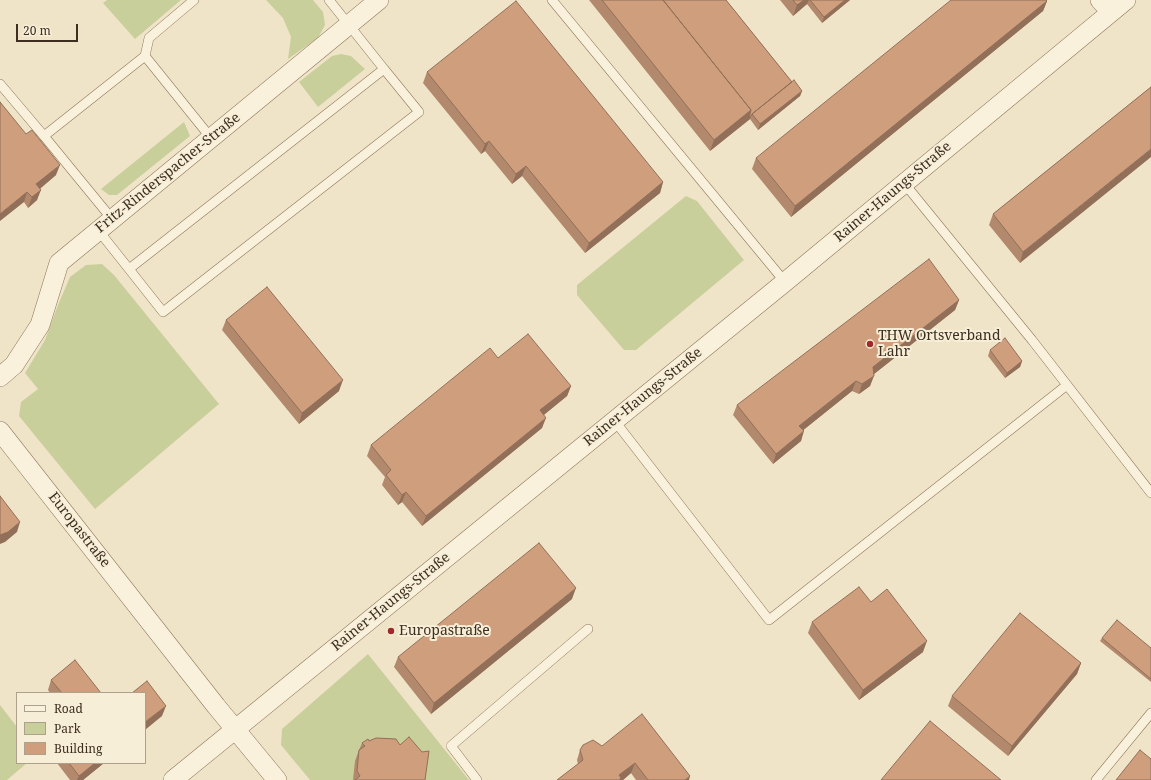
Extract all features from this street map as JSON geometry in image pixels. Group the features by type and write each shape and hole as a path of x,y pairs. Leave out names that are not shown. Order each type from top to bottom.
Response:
{"street":[{"name":"Fritz-Rinderspacher-Straße","path":"0,376 14,365 40,325 59,262 379,0"},
{"name":"Rainer-Haungs-Straße","path":"173,780 785,282 904,183 1106,6 1126,0"},
{"name":"Europastraße","path":"0,431 277,780"}],"lane":[{"path":"44,136 145,56 149,38 194,0"},
{"path":"0,84 44,136 105,224 129,269 163,312 418,112 329,0"},
{"path":"552,0 785,282"},
{"path":"145,56 211,138"},
{"path":"129,269 384,69"},
{"path":"904,183 1032,340 1151,493"},
{"path":"614,420 769,620 1067,385"},
{"path":"477,780 451,746 588,630"},
{"path":"1096,780 1150,719"}],"green space":[{"path":"107,0 181,0 135,39 103,3"},
{"path":"266,0 313,0 323,12 325,25 318,38 288,59 291,37 283,18"},
{"path":"341,54 351,56 365,69 318,107 299,82 332,56"},
{"path":"184,122 190,136 117,195 109,195 101,189"},
{"path":"686,196 697,201 744,260 636,350 624,350 577,295 577,285"},
{"path":"102,264 114,275 219,404 95,509 19,416 21,402 38,389 25,373 45,340 70,277 86,265"},
{"path":"368,654 469,780 310,780 281,745 282,729"},
{"path":"0,705 16,726 16,764 26,764 7,780 0,780"}],"building":[{"path":"602,0 663,0 751,110 714,140"},
{"path":"663,0 726,0 792,82 749,118 751,110"},
{"path":"793,0 804,0 797,5"},
{"path":"810,0 845,0 824,17"},
{"path":"951,0 1047,1 795,206 756,158"},
{"path":"516,1 663,182 589,243 526,166 516,174 489,141 485,144 427,72"},
{"path":"794,80 802,91 760,124 752,114"},
{"path":"1151,87 1151,149 1023,252 993,214"},
{"path":"0,102 26,134 32,130 60,165 36,184 41,190 32,197 27,192 0,214"},
{"name":"THW Ortsverband Lahr","path":"929,259 959,300 873,367 874,376 862,384 856,381 799,426 804,431 776,454 737,405"},
{"path":"267,287 343,380 302,413 226,320"},
{"path":"528,334 571,386 540,410 546,418 426,516 406,492 402,495 386,475 391,470 371,445 490,348 498,358"},
{"path":"1005,338 1022,361 1007,373 990,350"},
{"path":"0,496 20,522 8,532 0,535"},
{"path":"539,543 576,588 434,703 398,657"},
{"path":"859,587 871,602 887,589 927,641 863,690 812,622"},
{"path":"1020,613 1081,663 1012,746 952,696"},
{"path":"1117,620 1151,648 1151,679 1102,638"},
{"path":"75,660 100,692 61,692 51,680"},
{"path":"147,681 166,706 146,721 146,692 133,692"},
{"path":"642,714 690,776 685,780 648,780 635,763 619,775 621,778 619,780 557,780 583,760 580,750 583,745 593,740 602,746"},
{"path":"930,721 1001,780 881,780"},
{"path":"409,737 422,752 429,751 425,780 355,780 360,776 357,771 359,750 365,746 362,743 368,739 369,741 376,738 396,739 400,745"},
{"path":"1140,750 1151,759 1151,780 1116,780"},
{"path":"70,764 94,764 79,776"}],"place":[{"name":"THW Ortsverband Lahr","path":"870,344"},
{"name":"Europastraße","path":"391,631"}]}
